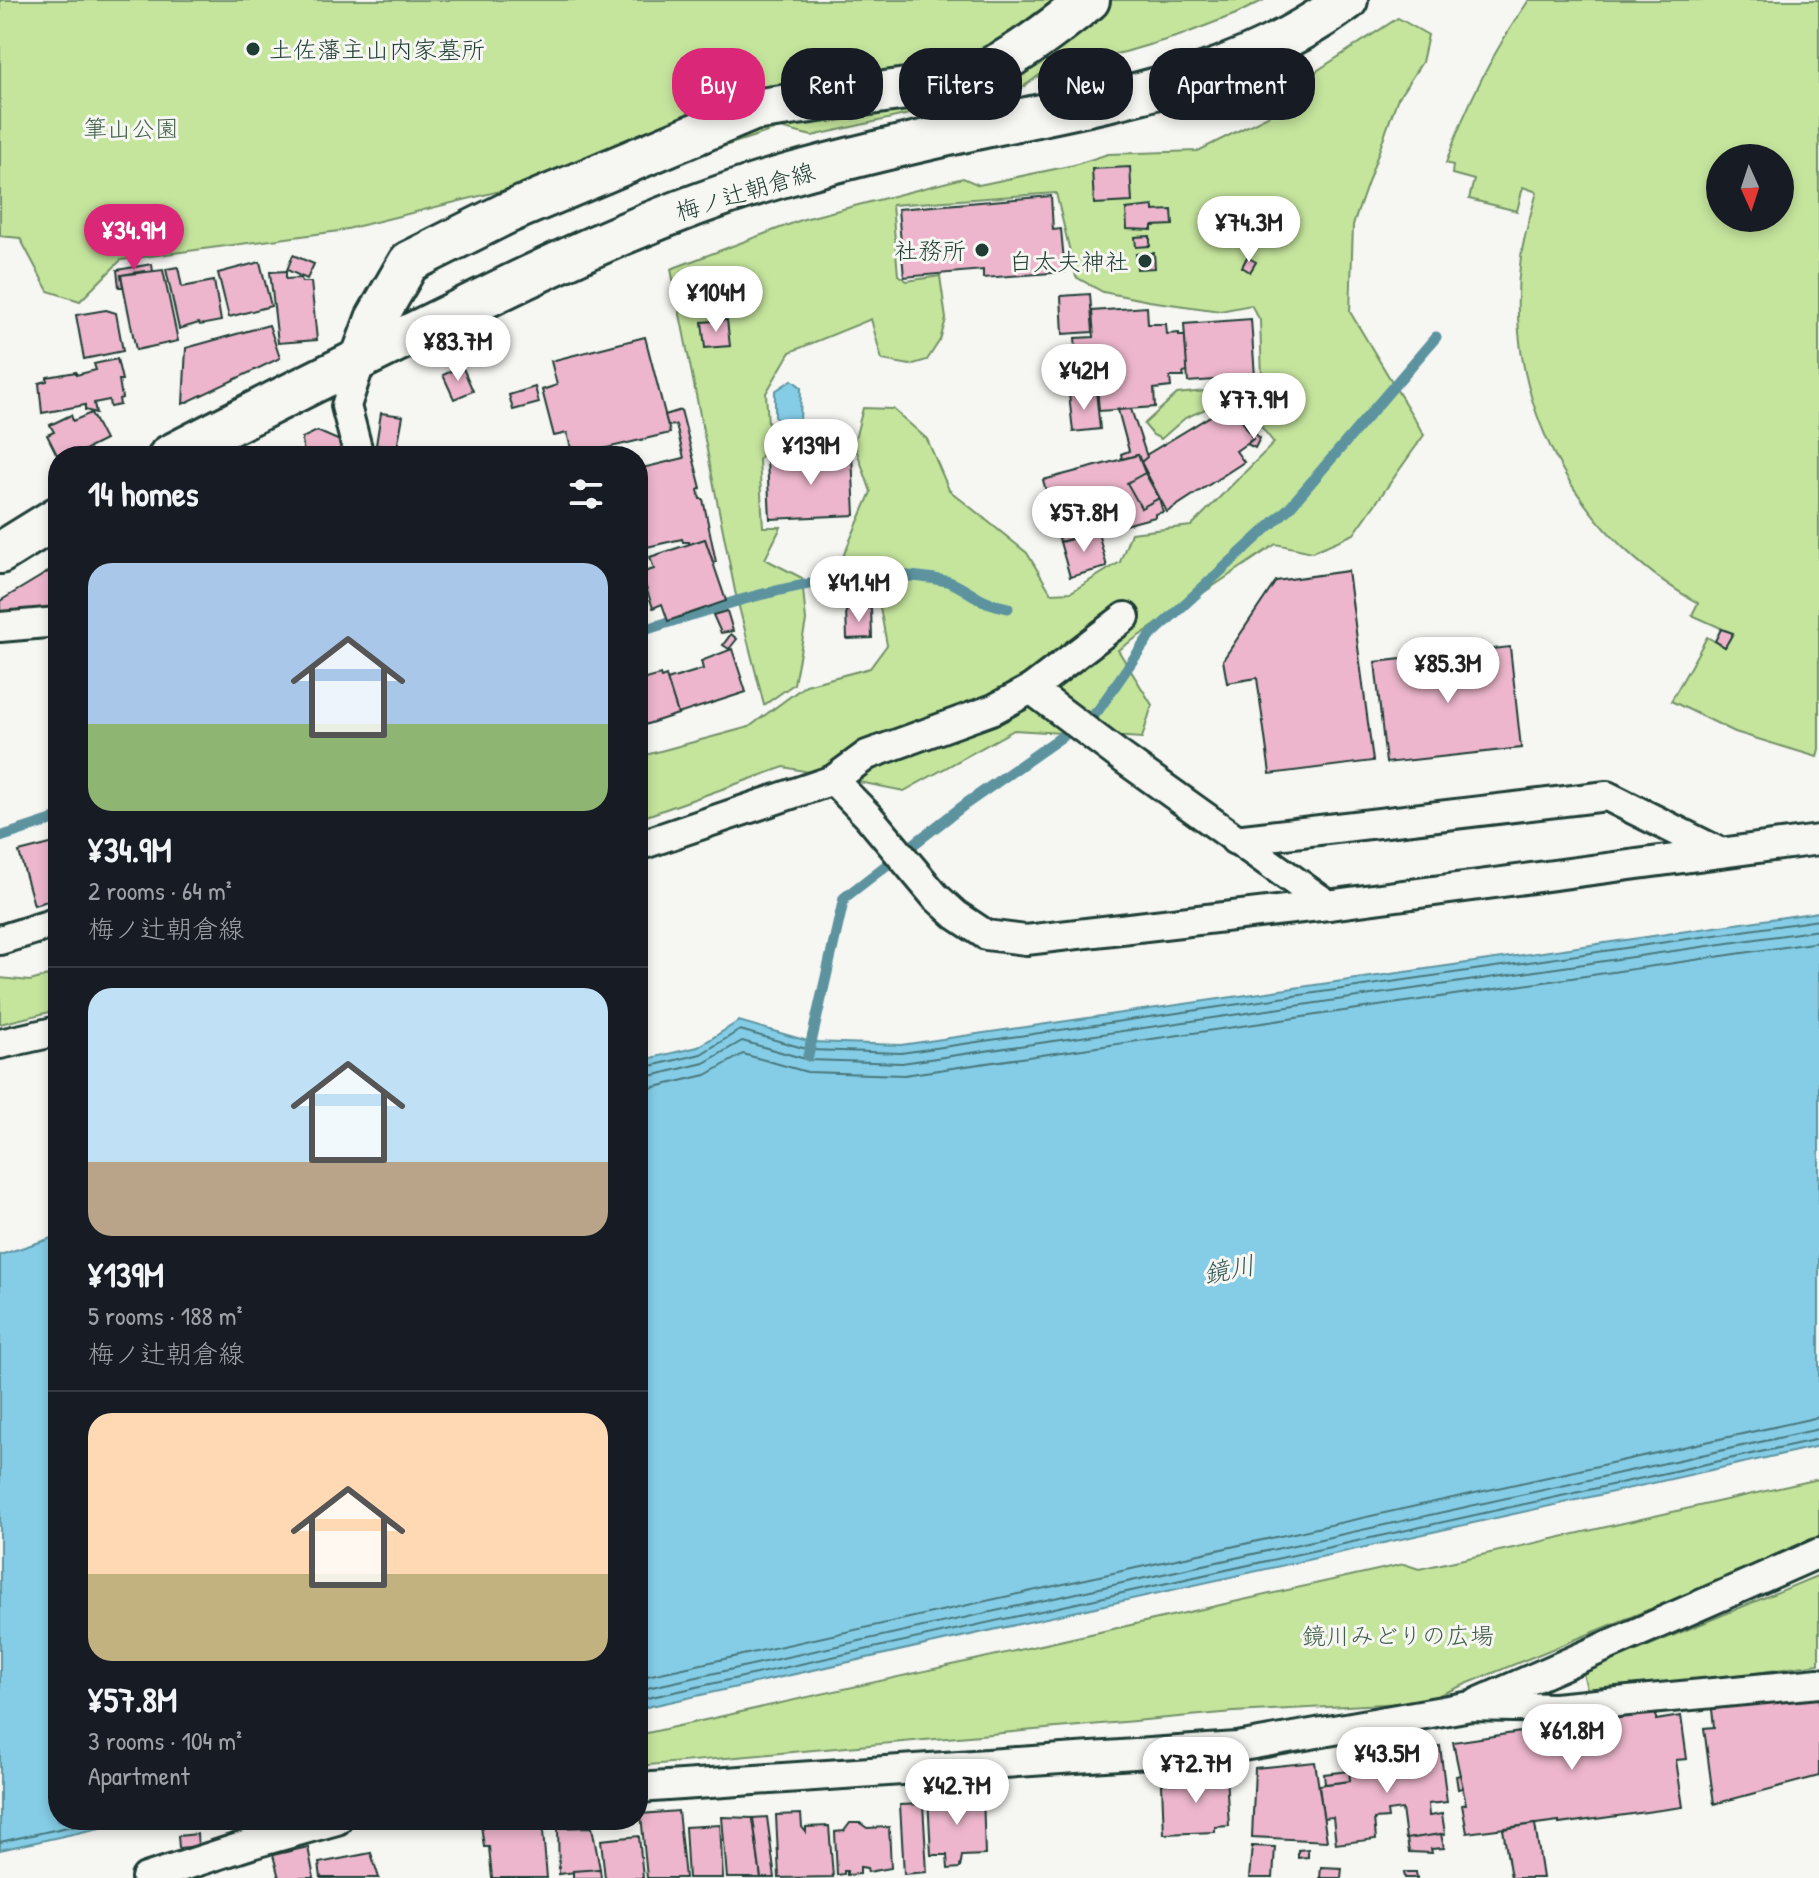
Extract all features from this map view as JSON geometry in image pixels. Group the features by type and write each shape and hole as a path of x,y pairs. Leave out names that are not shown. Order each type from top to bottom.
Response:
{"main road":[{"path":"362,357 376,319 409,262 507,213 753,110 969,78 1001,65 1089,0"},
{"name":"梅ノ辻朝倉線","path":"188,446 567,257 656,219 784,176 1184,82 1259,53 1347,0"},
{"path":"0,553 48,523"}],"street":[{"path":"356,446 346,406 362,357"},
{"path":"648,843 833,780 867,755 994,709 1031,689 1125,617"},
{"path":"0,627 48,623"},
{"path":"1031,689 1328,905"},
{"path":"833,780 869,817 935,896 956,915 986,935 1026,940 1328,905 1819,840"},
{"path":"1235,840 1607,796 1719,852"},
{"path":"0,940 48,925"},
{"path":"0,1044 48,1033"},
{"path":"1471,1706 1815,1556"},
{"path":"648,1787 1237,1747 1471,1706 1554,1708 1819,1683"},
{"path":"146,1878 302,1830"}],"green space":[{"name":"筆山公園","path":"0,0 1264,0 1179,36 1133,50 1038,48 1038,76 1022,88 1022,48 899,48 899,116 883,120 883,48 781,48 781,120 883,120 812,136 780,128 636,175 592,168 339,231 121,260 80,301 48,291 20,238 0,236"},
{"path":"1529,0 1819,0 1817,757 1735,732 1671,701 1707,637 1725,647 1732,633 1692,615 1698,603 1654,574 1616,540 1583,501 1556,458 1536,411 1523,362 1518,310 1522,249 1537,192 1523,187 1517,211 1469,199 1474,180 1452,174 1453,165 1446,163 1482,78"},
{"path":"1398,18 1428,35 1422,62 1397,100 1353,225 1350,312 1424,435 1354,534 1312,552 1276,544 1118,650 1152,705 1142,738 1014,730 904,791 784,767 648,815 648,754 749,727 806,685 870,668 887,645 879,602 860,595 841,561 871,492 854,443 863,408 893,409 927,439 949,490 1027,553 1051,593 1071,592 1120,562 1131,533 1191,526 1274,443 1245,406 1233,401 1221,402 1185,418 1161,439 1144,424 1177,394 1243,387 1262,378 1260,320 1251,305 1220,311 1149,301 1103,292 1076,277 1056,193 892,205 898,275 907,281 940,276 946,319 940,340 927,360 910,365 882,360 871,319 790,352 766,393 769,439 759,460 763,527 781,527 765,559 802,578 806,621 794,684 764,705 735,591 671,269 804,219 963,178 979,185 1074,165 1108,154 1198,151 1260,120 1315,120 1315,72"},
{"path":"48,976 48,1012 0,1024 0,978 30,981"},
{"name":"鏡川みどりの広場","path":"1819,1479 1819,1540 1422,1702 1234,1712 648,1765 648,1733 1404,1564 1419,1569"},
{"path":"1819,1575 1819,1664 1589,1696 1583,1673"}],"water":[{"path":"792,380 801,387 800,422 784,434 775,417 775,391"},
{"name":"鏡川","path":"1819,912 1819,1446 648,1707 648,1059 698,1047 739,1021 811,1042 901,1045"},
{"path":"48,1239 48,1830 91,1830 0,1850 0,1255"}],"building":[{"path":"1130,167 1132,202 1094,204 1092,169"},
{"name":"社務所","path":"1051,196 1053,230 1061,229 1065,272 983,278 983,270 904,277 898,209"},
{"path":"1153,206 1153,211 1172,210 1173,225 1152,226 1152,230 1127,229 1126,209"},
{"path":"1150,236 1150,246 1136,247 1135,237"},
{"name":"白太夫神社","path":"1154,253 1155,268 1137,269 1136,254"},
{"path":"293,255 314,264 307,279 287,270"},
{"path":"1247,257 1256,262 1250,272 1242,267"},
{"path":"260,262 271,306 229,317 218,273"},
{"path":"152,264 153,272 121,275 123,287 119,287 117,270"},
{"path":"178,267 182,287 214,281 221,321 179,329 166,269"},
{"path":"163,270 178,341 136,350 121,275"},
{"path":"286,271 286,279 301,278 302,282 311,282 317,340 278,343 270,272"},
{"path":"1090,294 1093,332 1063,334 1061,296"},
{"path":"1147,307 1148,324 1166,324 1167,334 1185,336 1188,372 1183,373 1184,377 1170,377 1171,387 1154,389 1155,407 1099,411 1097,386 1079,388 1075,338 1094,337 1092,311"},
{"path":"106,310 116,313 123,351 84,359 76,315"},
{"path":"1251,319 1255,377 1188,382 1184,324"},
{"path":"727,320 730,346 705,348 702,322"},
{"path":"269,325 280,358 183,404 186,348"},
{"path":"645,337 670,433 615,446 570,446 567,433 554,436 542,390 557,385 551,361"},
{"path":"117,359 122,380 119,380 120,405 110,407 109,400 94,403 96,413 85,410 85,405 42,413 39,383 47,381 47,377 96,370 94,364"},
{"path":"462,366 473,391 454,399 443,375"},
{"path":"535,387 539,403 513,410 509,395"},
{"path":"1096,391 1100,429 1073,432 1069,394"},
{"path":"1232,403 1253,439 1236,451 1244,462 1167,512 1141,462 1146,455"},
{"path":"1131,409 1147,457 1141,462 1138,455 1122,459 1121,454 1129,451 1118,410"},
{"path":"681,410 716,562 713,562 705,539 689,545 682,539 648,547 648,467 684,458 676,425 668,426 665,415"},
{"path":"91,413 105,440 93,446 52,446 47,435 54,432 50,425 71,415 73,421"},
{"path":"381,413 403,416 397,446 376,445"},
{"path":"317,431 340,441 341,446 303,446 302,438"},
{"path":"1254,433 1260,438 1255,448 1247,444"},
{"path":"852,455 855,515 770,519 767,460"},
{"path":"1138,455 1145,473 1141,508 1159,498 1163,512 1155,514 1155,517 1060,542 1043,480"},
{"path":"1145,473 1159,498 1141,508 1127,483"},
{"path":"1049,500 1055,521 1043,524 1037,503"},
{"path":"1098,532 1107,567 1070,577 1060,542"},
{"path":"705,539 726,601 668,621 662,604 653,608 648,593 648,571 654,569 650,557"},
{"path":"1348,571 1373,761 1270,774 1257,678 1227,683 1223,660 1276,581"},
{"path":"48,572 48,612 0,615 0,601"},
{"path":"871,608 872,638 847,639 846,609"},
{"path":"727,611 733,631 721,633 713,615"},
{"path":"1721,629 1733,633 1725,647 1715,641"},
{"path":"731,634 737,639 729,649 723,645"},
{"path":"1510,647 1521,748 1386,763 1375,662"},
{"path":"732,649 746,692 678,714 667,680 703,669 701,661"},
{"path":"666,676 678,714 648,724 648,678"},
{"path":"48,845 48,901 34,905 19,852"},
{"path":"1819,1694 1819,1776 1714,1804 1704,1728 1714,1727 1712,1709"},
{"path":"1656,1712 1656,1720 1681,1716 1687,1759 1676,1760 1683,1807 1467,1833 1462,1805 1466,1804 1453,1742"},
{"path":"1440,1746 1447,1802 1428,1804 1429,1816 1442,1814 1445,1834 1406,1839 1402,1809 1387,1811 1388,1818 1374,1819 1376,1839 1336,1844 1333,1817 1323,1818 1319,1785 1350,1781 1347,1762"},
{"path":"1315,1762 1327,1841 1252,1837 1255,1768"},
{"path":"1349,1771 1350,1781 1325,1784 1324,1774"},
{"path":"1226,1775 1229,1826 1215,1827 1215,1832 1164,1834 1162,1784 1187,1783 1186,1777"},
{"path":"1460,1775 1463,1788 1458,1789 1456,1776"},
{"path":"983,1794 985,1855 962,1856 960,1868 948,1869 947,1855 931,1855 928,1796"},
{"path":"923,1804 927,1872 904,1874 900,1805"},
{"path":"678,1811 685,1878 647,1878 642,1830 648,1830 648,1813"},
{"path":"801,1814 802,1827 806,1832 806,1827 829,1826 833,1877 779,1878 776,1815"},
{"path":"722,1817 753,1818 761,1878 727,1878"},
{"path":"767,1817 775,1878 761,1878 753,1818"},
{"path":"850,1823 860,1823 867,1828 889,1827 891,1868 868,1872 867,1868 860,1867 860,1874 847,1875 844,1871 844,1874 837,1875 835,1832 844,1831"},
{"path":"1535,1824 1543,1878 1511,1878 1503,1829"},
{"path":"720,1825 723,1878 688,1878 685,1827"},
{"path":"482,1830 543,1830 547,1878 492,1878 489,1847 484,1847"},
{"path":"558,1830 593,1830 600,1869 559,1874"},
{"path":"197,1834 198,1846 179,1848 178,1836"},
{"path":"1441,1834 1444,1848 1431,1849 1432,1853 1409,1852 1407,1839"},
{"path":"639,1836 643,1878 605,1878 601,1840"},
{"path":"1252,1846 1275,1847 1273,1878 1249,1878"},
{"path":"308,1847 314,1878 279,1878 273,1855"},
{"path":"1308,1849 1308,1857 1298,1858 1298,1850"},
{"path":"371,1853 379,1878 321,1878 319,1863"},
{"path":"1321,1867 1342,1868 1341,1878 1320,1878"},
{"path":"600,1869 601,1878 573,1878 573,1871"},
{"path":"1404,1872 1416,1872 1417,1878 1405,1878"}],"waterway":[{"path":"808,1056 844,898 967,803 1097,712 1148,638 1289,508 1436,337"},
{"path":"648,629 790,588 870,576 909,576 946,581 984,601 1008,608"},
{"path":"0,837 48,821"}],"place":[{"name":"土佐藩主山内家墓所","path":"253,49"},
{"name":"社務所","path":"982,250"},
{"name":"白太夫神社","path":"1145,261"}]}
